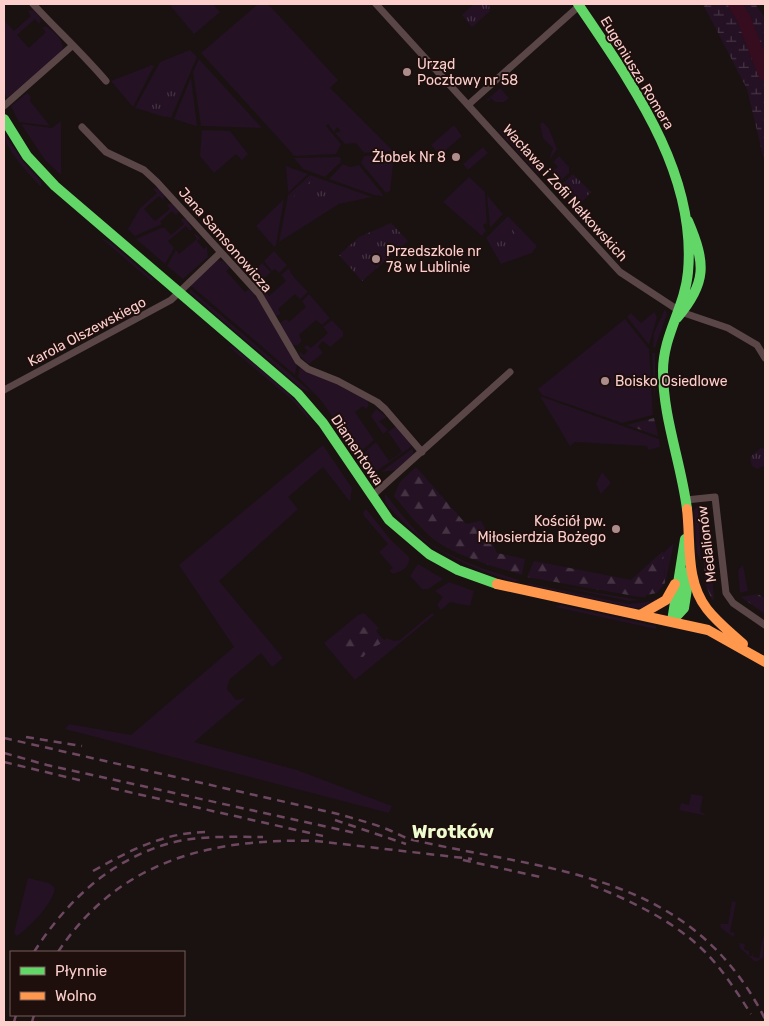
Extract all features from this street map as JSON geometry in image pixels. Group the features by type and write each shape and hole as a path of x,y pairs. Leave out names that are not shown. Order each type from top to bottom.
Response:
{"street":[{"path":"33,4 72,46 80,51 106,81"},
{"name":"Wacława i Zofii Nałkowskich","path":"376,4 613,265 677,314 728,328 757,345 765,358"},
{"path":"468,105 579,5"},
{"name":"Eugeniusza Romera","path":"579,5 658,133 671,166 686,216 700,248 703,267 701,284 677,314"},
{"path":"4,106 72,46"},
{"name":"Diamentowa","path":"4,119 20,147 47,179 308,404 372,496 400,531 429,554 458,570 484,580 520,590 708,630 753,653 765,662"},
{"name":"Jana Samsonowicza","path":"82,127 106,152 144,170 151,176 258,294 298,361 308,369 338,381 377,402 422,452"},
{"name":"Eugeniusza Romera","path":"686,216 688,276 664,351 663,380 665,403 686,500 696,587 705,606 753,653"},
{"name":"Karola Olszewskiego","path":"4,390 172,300 220,253"},
{"path":"372,496 510,372"},
{"name":"Medalionów","path":"686,500 715,498 726,593 733,604 765,625"},
{"name":"Eugeniusza Romera","path":"672,622 689,522"},
{"name":"Eugeniusza Romera","path":"672,622 684,608 692,560"},
{"name":"Eugeniusza Romera","path":"640,615 666,600 672,594 679,577"}],"green space":[{"path":"169,4 213,4 220,12 194,34"},
{"path":"258,4 266,4 271,7 338,80 330,88 393,151 364,153 356,143 345,144 335,133 341,131 337,127 334,132 328,124 326,126 341,144 336,154 294,156 201,53"},
{"path":"474,4 489,4 490,11 472,27 462,15"},
{"path":"703,4 755,4 765,18 765,164 747,89"},
{"path":"33,10 40,17 41,21 39,24 35,19 17,35 29,48 46,32 42,28 46,26 61,41 62,52 7,98 4,92 4,20 14,31 31,16 28,11"},
{"path":"190,50 197,57 171,118 135,108 160,62"},
{"path":"199,59 262,128 201,126 193,72"},
{"path":"152,65 154,66 133,107 111,81"},
{"path":"191,77 197,126 174,119"},
{"path":"160,85 177,92 165,117 149,112"},
{"path":"500,88 509,98 504,102 495,102 491,98 488,101 484,96 488,99"},
{"path":"27,93 31,97 30,101 50,126 19,122 11,106"},
{"path":"61,121 61,175 45,160 21,124 52,128"},
{"path":"543,122 549,129 557,149 549,161 553,148 543,138 540,124"},
{"path":"454,125 462,136 440,155 431,145"},
{"path":"202,130 230,131 248,154 242,160 236,154 214,173 200,156"},
{"path":"501,130 541,171 538,174 499,131"},
{"path":"4,133 25,164 41,181 41,187 8,147"},
{"path":"483,147 488,153 468,170 463,164"},
{"path":"394,155 390,191 386,193 361,163 364,156"},
{"path":"559,156 569,167 569,173 560,181 551,172 558,167 553,162"},
{"path":"340,157 341,162 325,177 303,169 294,158"},
{"path":"343,164 350,167 359,165 384,196 374,195 329,179"},
{"path":"286,166 308,174 289,192 288,191"},
{"path":"573,174 591,192 580,204 562,184"},
{"path":"310,175 372,197 339,204 279,242 288,195"},
{"path":"469,177 485,192 487,225 485,223 483,226 486,231 482,236 443,202"},
{"path":"314,178 346,191 338,203 293,199"},
{"path":"155,188 165,195 163,200 159,196 144,209 155,221 170,209 168,204 173,204 179,212 176,215 172,211 160,222 162,224 135,236 128,229 140,208 157,193 153,189"},
{"path":"487,195 503,214 490,228"},
{"path":"284,199 276,245 274,247 256,226"},
{"path":"508,216 537,246 532,253 501,264 486,238"},
{"path":"183,218 186,219 192,229 190,231 186,226 168,241 174,248 165,264 136,239 161,228 165,228 171,235 184,224 181,220"},
{"path":"391,223 408,241 362,281 339,255 359,237"},
{"path":"508,224 527,249 506,257 491,239"},
{"path":"196,234 200,238 197,241 204,249 207,246 208,257 183,279 167,266 176,250 179,254 197,239 194,235"},
{"path":"100,237 111,243 154,280 151,281"},
{"path":"274,251 287,265 279,273 275,269 272,271 264,261"},
{"path":"218,260 223,261 230,268 226,271 245,292 249,289 257,298 297,364 295,375 190,285"},
{"path":"262,263 271,272 258,284 261,287 258,289 254,285 261,279 253,272"},
{"path":"289,268 292,275 308,292 300,299 295,294 278,309 281,314 276,316 263,295 266,293 269,296 286,281 281,275"},
{"path":"189,288 311,392 302,389 190,293"},
{"path":"309,294 330,318 322,325 316,320 299,335 302,341 298,345 292,345 280,323 286,319 289,322 306,307 302,301"},
{"path":"665,309 667,314 655,348 653,347 654,333"},
{"path":"654,312 657,317 649,345 627,317 631,313 641,323"},
{"path":"625,319 649,349 653,415 622,423 542,395 538,389"},
{"path":"332,320 343,332 343,336 330,347 323,341 318,346 323,353 309,364 300,356 299,351 304,355 308,351 304,347 307,345 311,348 328,333 323,327"},
{"path":"232,346 288,393 307,414 310,421 292,400 229,347"},
{"path":"652,353 655,353 655,407"},
{"path":"300,366 367,400 369,405 366,409 363,406 355,412 374,440 358,454 320,399 298,377"},
{"path":"540,396 659,439 660,447 648,450 647,446 575,442 570,446"},
{"path":"376,409 387,417 379,421 388,430 383,434 371,416"},
{"path":"654,418 658,436 627,425"},
{"path":"396,426 412,446 374,473 360,456 376,442 389,461 402,452 388,432"},
{"path":"323,445 352,488 350,502 323,467 288,497 298,509 219,581 283,658 272,667 261,653 229,680 227,689 236,700 246,698 194,742 297,770 392,806 389,813 65,729 69,724 131,735 234,647 179,565"},
{"path":"413,448 413,455 398,470 381,472"},
{"path":"761,448 765,449 765,465 757,469 752,466 750,457"},
{"path":"416,467 466,524 481,521 497,553 525,559 522,575 478,561 446,547 436,541 414,520 394,496 400,482"},
{"path":"602,472 611,483 601,494 596,484"},
{"path":"385,494 413,528 433,545 464,561 519,580 516,582 483,571 438,549 424,540 398,517 387,504"},
{"path":"698,505 701,561 697,553 694,510"},
{"path":"366,509 390,539 409,557 407,566 402,570 393,574 389,571 393,568 379,552 388,544 364,516 363,512"},
{"path":"701,511 706,511 714,599 712,600 705,583"},
{"path":"674,543 666,580 665,583 663,553"},
{"path":"663,551 665,583 657,593 646,595 646,597 527,577 534,561 631,580"},
{"path":"418,564 443,579 428,589 422,589 410,576"},
{"path":"743,565 748,591 740,593 738,570"},
{"path":"449,582 474,591 470,606 450,602 441,610 437,605 443,597 435,591"},
{"path":"527,583 629,604 654,601 654,598 659,602 646,608 634,608"},
{"path":"551,585 640,600 629,601"},
{"path":"758,594 765,599 765,614 741,597"},
{"path":"560,605 656,626 656,629 555,607"},
{"path":"364,613 379,628 376,631 384,640 387,638 394,641 400,640 432,613 434,615 355,680 324,643 358,615"},
{"path":"363,627 374,630 382,643 370,649 363,657 349,655 340,651 334,644 333,640 339,636 343,629 346,628 354,633"},
{"path":"691,794 703,796 700,812 706,814 679,810 681,803 689,805"},
{"path":"28,878 49,883 54,887 54,892 41,914 28,928 17,936 14,933"},
{"path":"732,901 736,902 730,932 735,933 733,937 721,928 720,924 728,924"},
{"path":"765,929 763,957 758,961 754,961 740,948 739,943 745,944 744,949 749,951 749,956 752,956 753,951 753,957 759,958"}],"waterway":[{"path":"735,4 744,19 765,74"}],"railway":[{"path":"26,737 82,746"},
{"path":"4,738 338,814 376,825 413,840 566,872 614,886 658,906 698,934 734,970 765,1019"},
{"path":"4,753 47,765 355,833"},
{"path":"4,762 83,781"},
{"path":"111,788 323,836"},
{"path":"335,820 406,844"},
{"path":"93,871 146,844 174,836 205,832"},
{"path":"35,951 60,916 75,900 108,872 146,851 191,839 263,837"},
{"path":"59,951 82,921 109,895 139,876 170,861 204,851 240,844 277,841 316,841 472,859"},
{"path":"463,860 545,878"},
{"path":"591,885 654,914 696,943 720,969 751,1014"},
{"path":"14,1022 16,1016"},
{"path":"32,1022 34,1016"}],"traffic: fast":[{"path":"578,4 619,65 656,130 671,164 682,199 688,235 688,272 683,297 666,345 663,371 666,406 687,509"},
{"path":"4,119 27,156 55,186 298,394 323,423 389,520 429,554 458,570 497,584"},
{"path":"677,318 694,294 700,272 698,249 688,221"},
{"path":"672,621 685,539"},
{"path":"672,621 684,608 690,570"}],"traffic: slow":[{"path":"687,509 690,561 695,586 707,609 743,644"},
{"path":"497,584 708,630 765,662"},
{"path":"640,615 666,600 675,584"}],"place":[{"name":"Urząd Pocztowy nr 58","path":"407,72"},
{"name":"Żłobek Nr 8","path":"456,157"},
{"name":"Przedszkole nr 78 w Lublinie","path":"376,259"},
{"name":"Boisko Osiedlowe","path":"605,381"},
{"name":"Kościół pw. Miłosierdzia Bożego","path":"616,529"}],"district":[{"name":"Wrotków","path":"453,831"}]}
